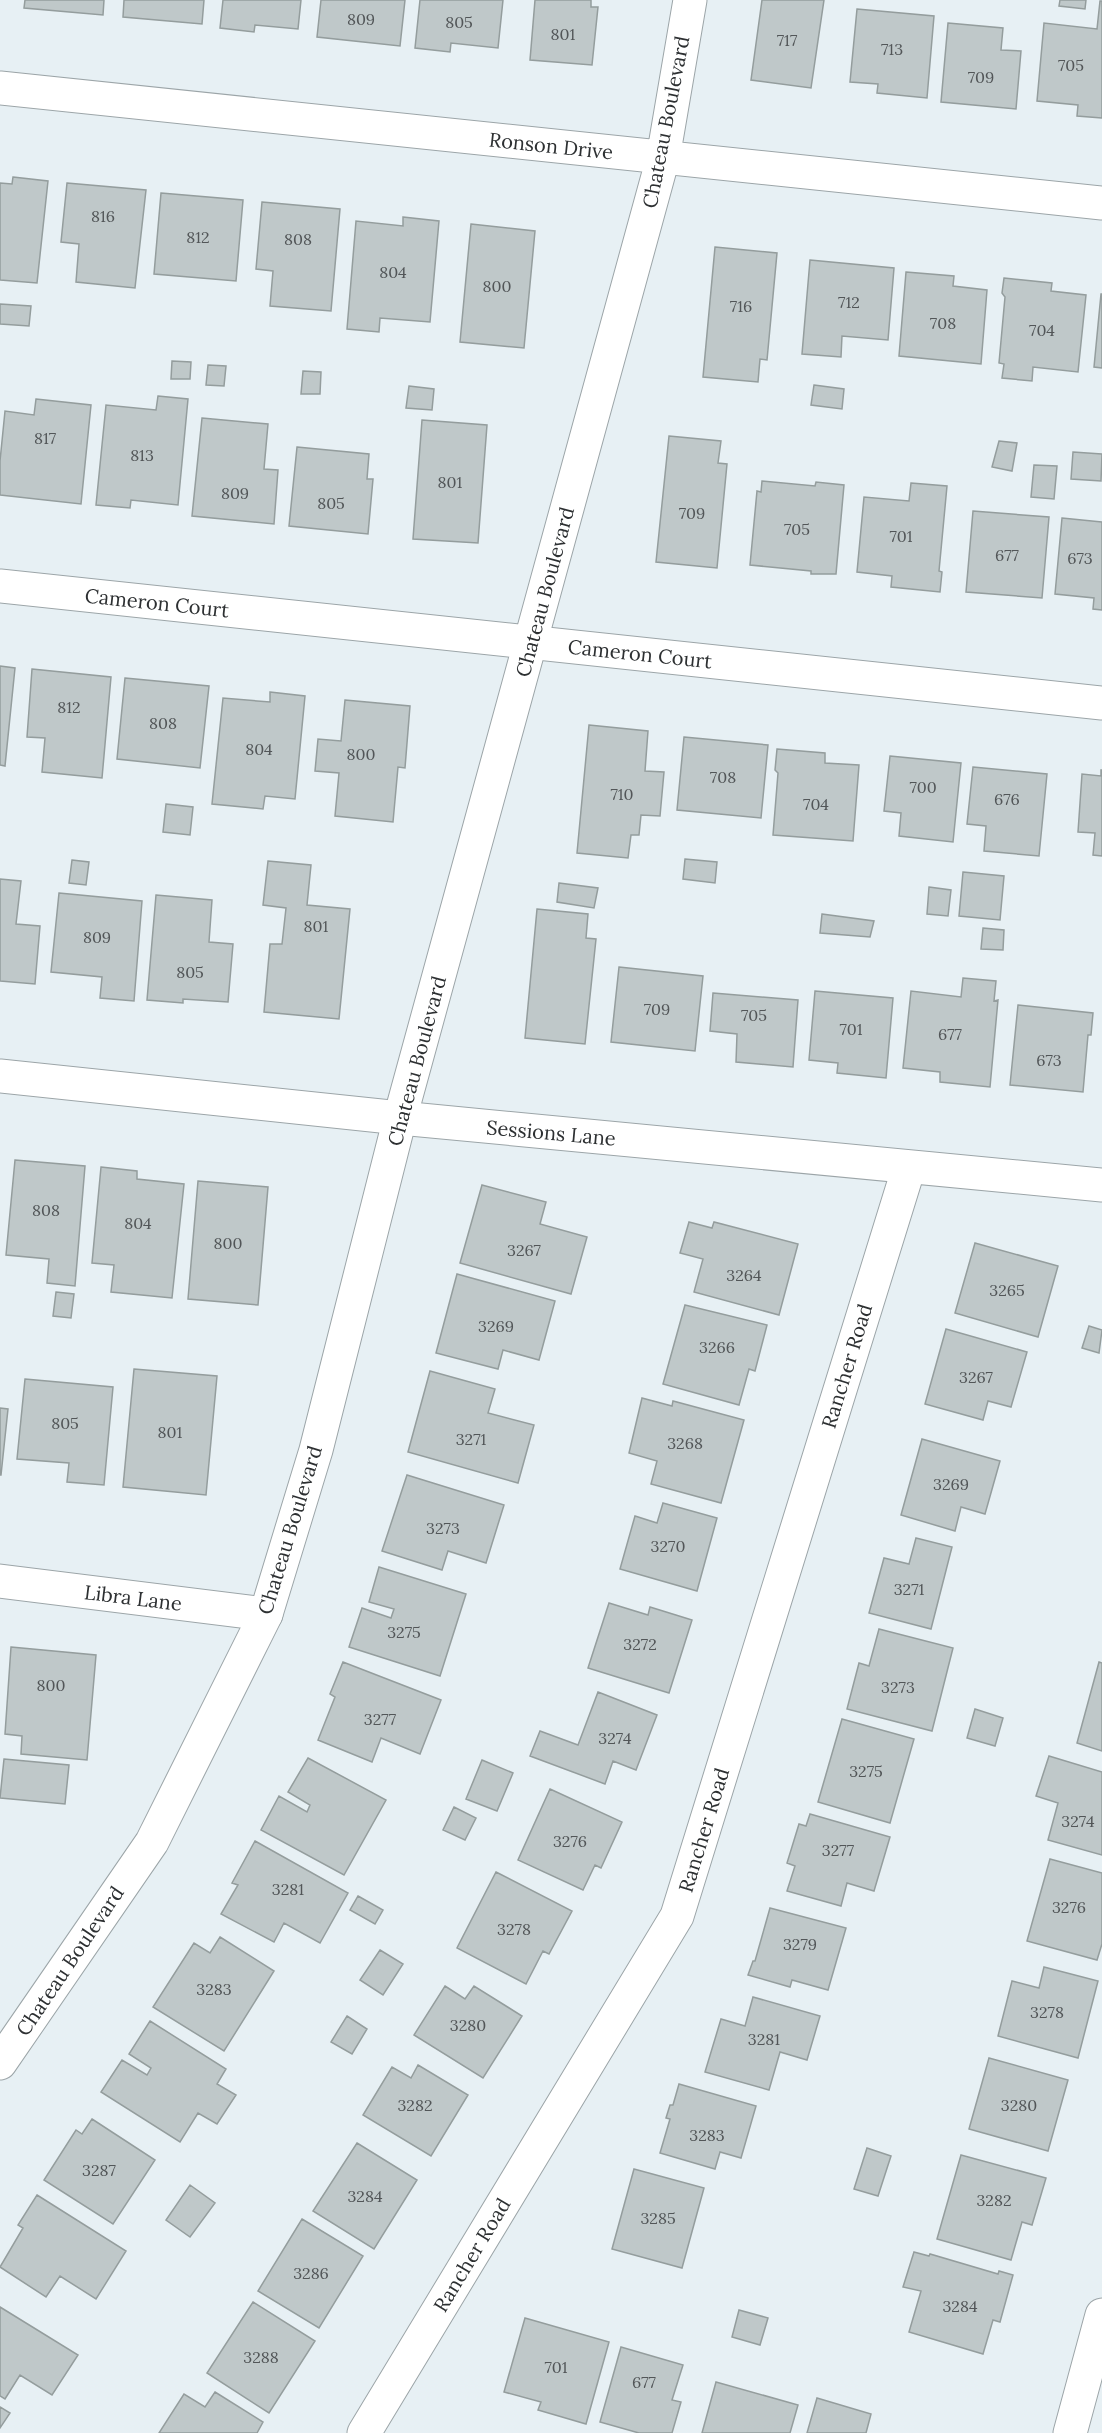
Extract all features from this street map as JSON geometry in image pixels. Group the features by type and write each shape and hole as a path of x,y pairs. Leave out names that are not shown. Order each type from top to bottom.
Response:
{"street":[{"name":"Chateau Boulevard","path":"0,2063 152,1842 266,1614 316,1450 400,1118 663,158 690,0"},
{"name":"Ronson Drive","path":"0,88 1102,203"},
{"name":"Cameron Court","path":"0,586 1102,703"},
{"name":"Sessions Lane","path":"0,1076 400,1118 1102,1185"},
{"name":"Rancher Road","path":"371,2430 677,1916 909,1167"},
{"name":"Libra Lane","path":"0,1581 266,1614"},
{"path":"1070,2433 1102,2315"}],"building":[{"path":"25,0 104,0 103,15 24,8"},
{"path":"124,0 204,0 202,24 123,17"},
{"path":"223,0 301,0 298,29 255,25 254,32 220,28"},
{"path":"321,0 405,0 400,46 317,37"},
{"path":"420,0 503,0 498,48 451,43 450,52 415,48"},
{"path":"535,0 591,0 591,7 598,7 592,65 530,60"},
{"path":"762,0 824,0 811,88 751,80"},
{"path":"1060,0 1086,0 1085,9 1059,6"},
{"path":"1100,1 1102,1 1102,118 1077,116 1078,105 1037,101 1044,23 1097,29"},
{"path":"857,9 934,16 927,98 877,93 878,84 850,82"},
{"path":"948,23 1003,28 1001,50 1021,51 1016,109 941,102"},
{"path":"13,177 48,181 37,283 0,280 0,183 12,184"},
{"path":"67,183 146,190 135,288 76,282 79,244 61,242"},
{"path":"161,193 243,200 236,281 154,274"},
{"path":"262,202 340,209 331,311 270,306 273,271 256,269"},
{"path":"403,217 439,221 430,322 380,318 379,332 347,329 356,221 403,226"},
{"path":"471,224 535,231 524,348 460,342"},
{"path":"715,247 777,253 767,360 760,359 758,382 703,377"},
{"path":"810,260 894,268 888,340 842,336 841,357 802,354"},
{"path":"906,272 954,276 953,286 987,290 981,364 899,356"},
{"path":"1004,278 1052,283 1051,291 1086,295 1078,372 1033,367 1032,381 1002,378 1004,364 999,363 1005,297 1002,293"},
{"path":"1102,294 1102,368 1094,367"},
{"path":"0,304 31,306 29,326 0,324"},
{"path":"172,361 191,362 190,379 171,379"},
{"path":"208,365 226,366 224,386 206,385"},
{"path":"303,371 321,372 320,394 301,394"},
{"path":"814,385 844,389 842,409 811,405"},
{"path":"409,386 434,389 432,410 406,408"},
{"path":"158,396 188,399 178,505 131,500 130,508 96,505 106,405 156,410"},
{"path":"36,399 91,405 81,504 0,495 0,461 5,411 34,415"},
{"path":"202,418 268,424 264,469 278,470 274,524 192,516"},
{"path":"422,420 487,425 478,543 413,539"},
{"path":"669,436 721,441 718,463 727,464 717,568 656,562"},
{"path":"999,441 1017,443 1012,471 992,467"},
{"path":"297,447 369,454 367,479 373,479 368,534 289,526"},
{"path":"1073,452 1102,454 1101,481 1071,479"},
{"path":"1034,465 1057,466 1054,499 1031,497"},
{"path":"762,481 815,486 816,482 844,485 836,574 811,574 811,571 750,565 757,491 761,492"},
{"path":"911,483 947,486 939,571 942,572 940,592 891,587 892,576 857,572 864,497 909,501"},
{"path":"973,511 1049,517 1042,598 966,592"},
{"path":"1062,518 1102,522 1102,610 1093,609 1094,598 1055,594"},
{"path":"0,666 15,668 5,766 0,765"},
{"path":"32,669 111,677 102,778 42,772 45,738 27,737"},
{"path":"125,678 209,686 200,768 117,759"},
{"path":"270,692 305,696 295,799 265,796 263,809 212,804 223,698 270,702"},
{"path":"345,700 410,706 405,768 398,767 393,822 335,816 339,773 315,771 318,739 341,741"},
{"path":"589,725 648,731 645,771 664,772 660,816 641,815 639,835 631,835 628,858 577,853"},
{"path":"684,737 768,745 761,818 677,810"},
{"path":"777,749 825,753 825,763 859,765 853,841 773,835 778,773 775,770"},
{"path":"890,756 961,763 953,842 899,836 901,813 884,811"},
{"path":"973,767 1047,774 1039,856 984,851 986,826 967,824"},
{"path":"1101,770 1102,856 1093,855 1095,833 1078,832 1082,774 1101,776"},
{"path":"166,804 193,807 190,835 163,832"},
{"path":"685,859 717,862 715,883 683,879"},
{"path":"72,860 89,862 86,885 69,883"},
{"path":"268,861 311,865 307,905 350,909 339,1019 264,1012 270,944 282,944 286,908 263,905"},
{"path":"963,872 1004,876 1000,920 959,916"},
{"path":"0,879 21,881 16,924 40,926 35,984 0,981"},
{"path":"559,883 598,888 594,908 557,902"},
{"path":"929,887 951,890 948,916 927,914"},
{"path":"59,893 142,901 134,1001 100,998 102,977 51,972"},
{"path":"156,895 212,900 209,942 233,944 228,1002 183,999 183,1003 147,1000"},
{"path":"537,909 588,914 586,938 596,939 585,1044 525,1038"},
{"path":"822,914 874,921 870,937 820,933"},
{"path":"983,928 1004,930 1003,950 981,949"},
{"path":"619,967 703,976 695,1051 611,1042"},
{"path":"963,978 996,981 994,1001 998,1000 990,1087 940,1082 940,1072 903,1068 911,991 961,997"},
{"path":"815,991 893,998 886,1078 837,1073 838,1063 809,1060"},
{"path":"713,993 798,1000 793,1067 736,1062 737,1034 710,1031"},
{"path":"1018,1005 1093,1013 1091,1035 1088,1035 1083,1092 1010,1085"},
{"path":"15,1160 85,1166 75,1286 47,1283 49,1259 6,1255"},
{"path":"101,1167 137,1171 137,1179 184,1184 172,1298 111,1292 114,1265 92,1263"},
{"path":"198,1181 268,1187 258,1305 188,1299"},
{"path":"482,1185 546,1202 540,1224 587,1237 571,1294 460,1263"},
{"path":"689,1222 712,1228 714,1222 798,1244 779,1315 694,1292 703,1259 680,1253"},
{"path":"975,1243 1058,1266 1038,1337 955,1313"},
{"path":"457,1274 555,1301 539,1360 503,1350 498,1369 436,1353"},
{"path":"56,1292 74,1294 71,1318 53,1316"},
{"path":"685,1305 767,1325 755,1371 749,1369 739,1405 663,1384"},
{"path":"1089,1326 1102,1330 1099,1353 1082,1348"},
{"path":"946,1329 1027,1352 1011,1407 988,1401 983,1420 925,1404"},
{"path":"134,1369 217,1376 206,1495 123,1487"},
{"path":"430,1371 495,1389 488,1413 534,1425 518,1483 408,1452"},
{"path":"25,1379 113,1387 104,1485 67,1482 69,1463 17,1459"},
{"path":"642,1398 672,1406 673,1401 744,1420 721,1503 651,1484 657,1461 629,1453"},
{"path":"0,1408 8,1409 1,1475 0,1475"},
{"path":"922,1439 1000,1461 985,1514 961,1507 955,1531 901,1515"},
{"path":"407,1475 504,1505 486,1563 448,1551 442,1570 382,1551"},
{"path":"663,1503 717,1518 697,1591 620,1569 635,1516 657,1523"},
{"path":"916,1538 952,1547 931,1629 869,1613 884,1558 909,1564"},
{"path":"379,1567 466,1594 440,1676 349,1647 362,1608 391,1618 394,1609 369,1602"},
{"path":"609,1603 648,1615 650,1607 692,1620 669,1693 588,1668"},
{"path":"879,1629 953,1648 932,1731 847,1709 859,1663 869,1666"},
{"path":"11,1647 96,1655 87,1760 21,1754 22,1736 5,1734"},
{"path":"343,1662 441,1700 420,1754 381,1738 372,1762 318,1740 335,1697 330,1694"},
{"path":"1099,1662 1102,1663 1102,1751 1077,1743"},
{"path":"598,1692 657,1715 636,1770 613,1761 605,1784 530,1756 540,1731 578,1745"},
{"path":"975,1709 1003,1718 995,1746 967,1738"},
{"path":"842,1719 914,1739 890,1823 818,1802"},
{"path":"1049,1756 1102,1772 1102,1855 1048,1840 1058,1803 1036,1796"},
{"path":"308,1758 386,1800 344,1875 261,1830 279,1796 307,1812 310,1805 288,1792"},
{"path":"4,1759 69,1765 65,1804 0,1798"},
{"path":"482,1760 513,1773 497,1811 466,1799"},
{"path":"550,1789 622,1822 601,1868 595,1865 583,1890 518,1860"},
{"path":"454,1807 476,1818 465,1840 443,1830"},
{"path":"810,1814 890,1837 874,1891 847,1883 841,1906 787,1891 795,1866 787,1863 799,1824 806,1826"},
{"path":"255,1841 348,1893 320,1943 284,1923 274,1942 221,1914 238,1885 232,1883"},
{"path":"1050,1859 1102,1873 1102,1944 1097,1960 1027,1941"},
{"path":"496,1872 572,1911 549,1954 543,1951 526,1984 457,1948"},
{"path":"358,1896 383,1910 375,1924 350,1910"},
{"path":"770,1908 846,1928 828,1990 792,1980 790,1987 748,1975 755,1961"},
{"path":"220,1937 274,1971 224,2051 153,2007 194,1943 210,1953"},
{"path":"380,1950 403,1964 383,1995 360,1980"},
{"path":"1044,1967 1098,1981 1078,2058 998,2036 1012,1981 1039,1988"},
{"path":"445,1986 465,1999 474,1986 522,2016 483,2078 414,2035"},
{"path":"753,1997 820,2016 807,2060 780,2052 769,2090 705,2072 721,2019 745,2026"},
{"path":"347,2016 367,2029 352,2054 331,2042"},
{"path":"150,2021 226,2069 217,2084 236,2095 217,2124 198,2113 180,2142 101,2092 122,2060 147,2075 151,2068 129,2054"},
{"path":"989,2058 1068,2080 1048,2151 969,2129"},
{"path":"418,2065 468,2095 431,2156 363,2115 392,2067 411,2078"},
{"path":"679,2084 756,2106 741,2158 720,2152 715,2169 660,2153 670,2119 666,2118 670,2105 673,2105"},
{"path":"92,2119 155,2160 113,2224 44,2180 76,2130 82,2134"},
{"path":"357,2143 417,2180 374,2249 313,2211"},
{"path":"867,2148 891,2156 878,2196 854,2189"},
{"path":"961,2155 1046,2178 1032,2225 1022,2222 1011,2260 937,2239"},
{"path":"634,2169 704,2188 682,2268 612,2249"},
{"path":"190,2185 215,2203 190,2237 166,2220"},
{"path":"37,2195 126,2251 96,2299 60,2276 46,2297 0,2267 23,2228 18,2225"},
{"path":"302,2219 363,2256 319,2328 258,2291"},
{"path":"914,2252 929,2256 930,2254 998,2274 999,2271 1013,2275 1000,2322 993,2320 983,2354 909,2332 921,2291 903,2287"},
{"path":"253,2302 315,2341 269,2413 207,2373"},
{"path":"0,2307 78,2355 52,2395 20,2375 5,2399 0,2396"},
{"path":"739,2310 768,2318 760,2345 732,2337"},
{"path":"525,2318 609,2342 586,2424 538,2410 541,2402 504,2392"},
{"path":"621,2347 683,2365 672,2400 681,2402 672,2433 639,2433 600,2422"},
{"path":"716,2382 798,2405 790,2433 702,2433"},
{"path":"215,2392 263,2422 257,2433 159,2433 184,2394 205,2407"},
{"path":"817,2398 871,2414 866,2433 807,2433"},
{"path":"0,2407 10,2413 0,2428"}]}
